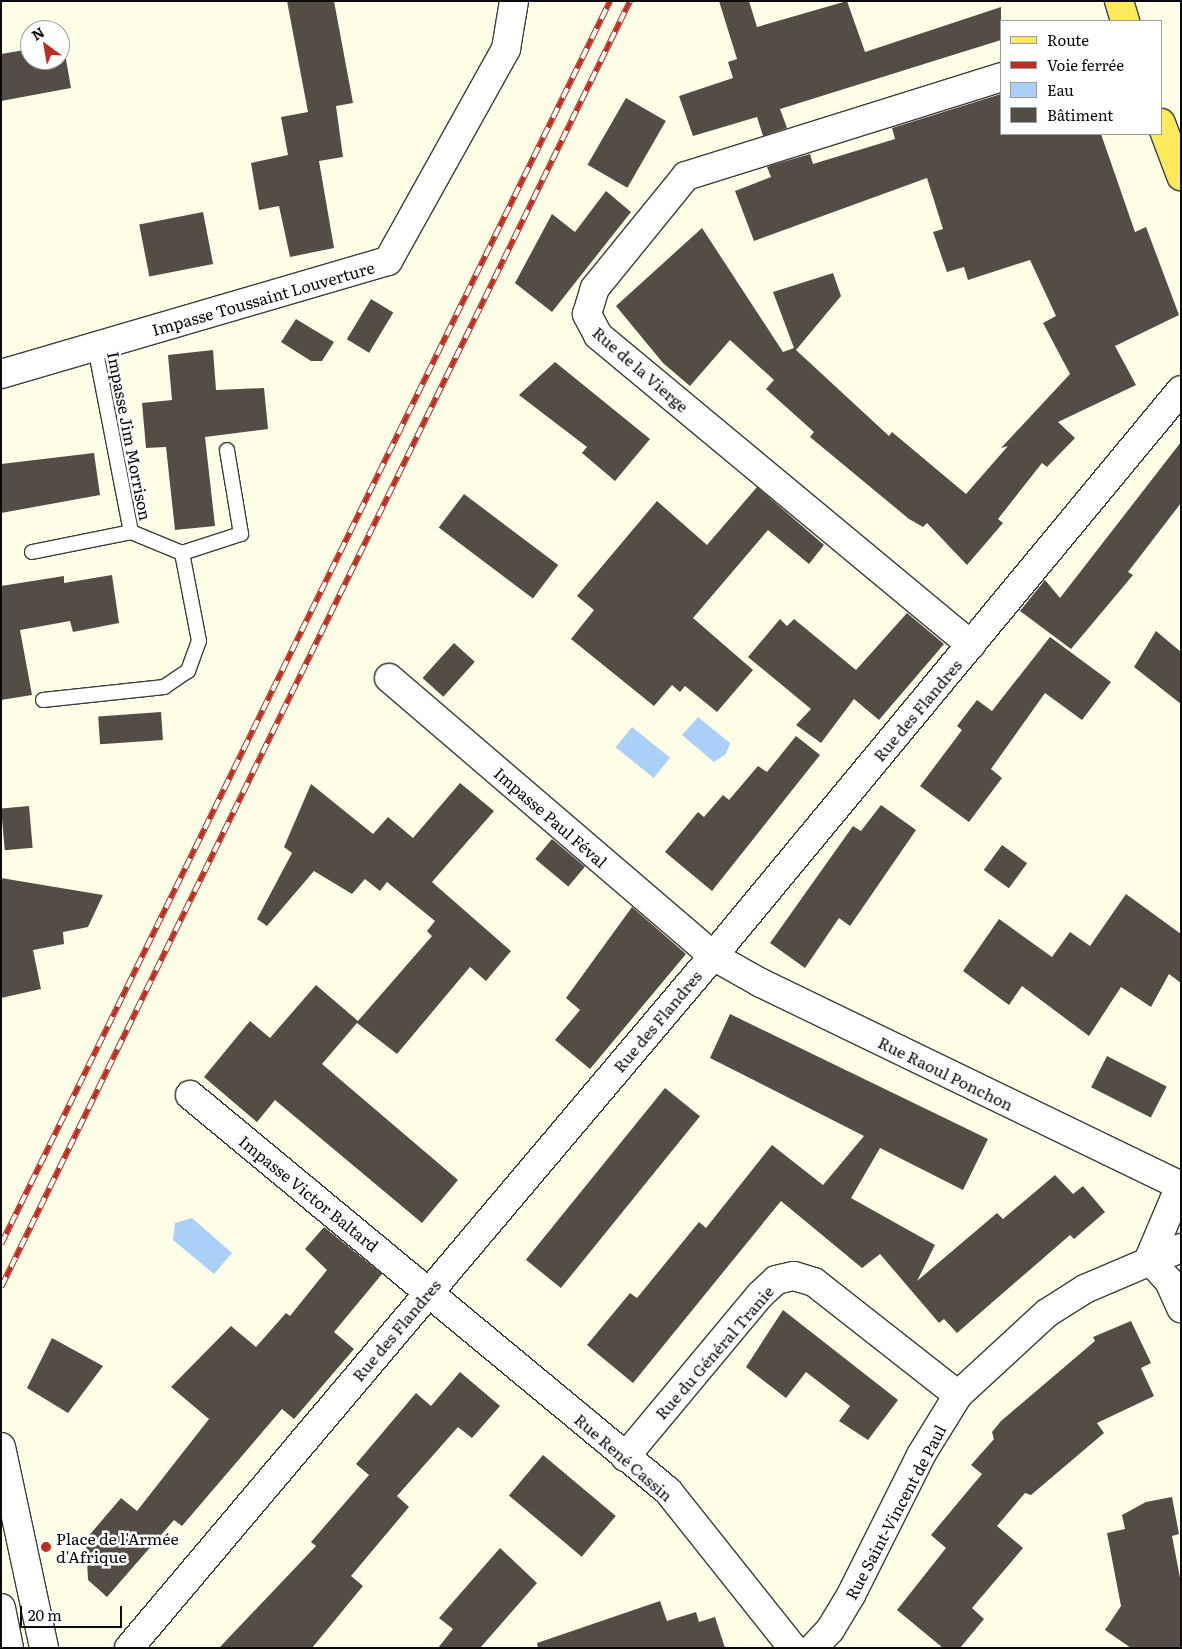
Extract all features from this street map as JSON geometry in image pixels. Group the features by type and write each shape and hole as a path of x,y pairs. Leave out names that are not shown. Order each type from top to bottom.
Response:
{"main road":[{"path":"1119,1 1125,20"},
{"path":"1162,126 1181,176"}],"street":[{"name":"Impasse Toussaint Louverture","path":"1,374 388,261 506,49 514,1"},
{"name":"Rue de la Vierge","path":"971,645 598,335 587,314 595,288 686,176 1000,77"},
{"name":"Rue des Flandres","path":"129,1648 428,1291 713,956 1181,390"},
{"name":"Impasse Paul Féval","path":"389,678 713,956"},
{"name":"Rue Raoul Ponchon","path":"713,956 761,983 1180,1186"},
{"name":"Impasse Victor Baltard","path":"190,1095 428,1291"},
{"path":"1180,1186 1149,1259 1169,1281 1181,1308"},
{"name":"Rue Saint-Vincent de Paul","path":"813,1648 830,1630 851,1595 921,1455 958,1395 1047,1313 1149,1259 1169,1257 1181,1248"},
{"name":"Rue du Général Tranie","path":"624,1457 760,1294 776,1280 794,1276 814,1282 958,1395"},
{"name":"Rue René Cassin","path":"428,1291 624,1457 668,1491 793,1648"},
{"path":"1,1447 44,1648"},
{"path":"1,1608 10,1648"}],"lane":[{"name":"Impasse Jim Morrison","path":"95,346 131,532"},
{"path":"43,700 164,687 188,671 199,641 182,553 241,534 228,450"},
{"name":"Impasse Jim Morrison","path":"32,552 131,532 182,553"}],"water":[{"path":"698,717 730,743 726,754 714,762 682,735"},
{"path":"632,727 670,758 654,778 616,747"},
{"path":"192,1218 232,1253 214,1274 173,1240 175,1223"}],"building":[{"path":"287,1 334,1 353,103 336,106 343,157 319,161 334,248 290,257 279,206 259,210 251,163 288,155 281,117 308,112"},
{"path":"719,1 749,1 757,27 847,1 865,52 1001,7 1000,40 780,109 787,128 763,136 757,117 693,136 679,96 733,78 728,62 737,59"},
{"path":"20,51 20,70 68,70 71,88 1,101 1,54"},
{"path":"1000,94 1000,135 1101,135 1135,232 1146,227 1179,315 1115,346 1136,385 1058,422 1075,438 1047,467 1042,463 998,519 1003,523 967,565 927,523 923,527 909,519 810,437 814,432 766,389 774,380 730,340 690,386 663,363 616,306 702,228 783,352 794,348 773,292 833,273 841,296 796,350 889,436 892,432 966,494 1008,446 1001,448 1070,374 1043,323 1056,316 1030,260 968,280 964,267 947,272 933,232 943,229 927,178 754,241 735,191 771,177 767,167 772,165 810,154 813,164 895,139 892,128"},
{"path":"626,98 666,121 627,188 588,165"},
{"path":"606,191 631,212 552,312 515,283 552,214 575,232"},
{"path":"203,212 213,264 149,276 139,224"},
{"path":"371,299 393,312 369,353 347,339"},
{"path":"296,319 334,342 322,361 311,361 281,342"},
{"path":"213,350 216,390 264,388 268,429 205,437 215,526 175,530 166,447 146,448 142,403 172,400 168,355"},
{"path":"555,362 650,439 615,481 582,453 587,447 519,395"},
{"path":"1181,442 1181,503 1128,572 1133,575 1071,649 1020,611 1045,580 1060,598"},
{"path":"94,453 100,495 1,513 1,464"},
{"path":"757,487 824,545 809,564 768,530 693,618 753,670 717,712 685,686 680,692 672,685 654,706 571,639 594,610 577,596 657,501 707,545"},
{"path":"464,494 558,565 533,599 439,528"},
{"path":"112,575 119,623 73,632 70,621 20,630 32,695 1,700 1,586 64,576 64,583"},
{"path":"907,613 944,644 879,720 854,699 821,743 796,725 811,709 748,657 780,619 787,626 794,619 856,670"},
{"path":"1156,631 1181,652 1181,704 1134,667"},
{"path":"1050,637 1111,682 1082,720 1045,693 991,769 1002,778 969,822 920,786 962,730 957,726 977,700 992,711"},
{"path":"454,643 475,662 443,697 423,678"},
{"path":"161,712 163,740 100,744 98,716"},
{"path":"796,736 820,755 712,891 665,852 698,812 704,817 723,795 729,800 758,766 767,772"},
{"path":"460,783 494,811 432,882 511,951 486,981 470,967 397,1054 357,1023 322,1064 458,1180 422,1223 275,1100 257,1122 204,1077 250,1021 270,1038 316,985 358,1021 432,936 427,931 435,921 387,882 380,891 365,879 352,894 314,871 267,926 257,919 292,853 284,847 311,784 373,834 388,817 413,838"},
{"path":"881,805 916,830 850,926 839,918 805,968 770,943 853,826 861,831"},
{"path":"29,806 33,848 5,850 1,808"},
{"path":"552,839 585,867 568,887 535,859"},
{"path":"1002,845 1027,863 1009,888 984,870"},
{"path":"1,878 103,895 88,927 63,932 64,944 33,950 41,989 1,998"},
{"path":"1126,894 1181,934 1181,983 1169,974 1151,1007 1121,987 1089,1036 1022,986 1009,1005 963,971 999,919 1052,957 1070,932 1090,946"},
{"path":"632,907 686,954 590,1069 555,1040 580,1010 566,998"},
{"path":"730,1014 988,1139 963,1190 880,1148 851,1198 935,1245 917,1281 997,1213 1003,1219 1055,1175 1073,1194 1083,1186 1105,1212 1074,1239 1070,1235 957,1333 944,1319 939,1323 880,1254 862,1268 781,1201 633,1383 587,1345 630,1293 637,1298 699,1222 706,1228 772,1145 823,1185 864,1136 710,1058"},
{"path":"1107,1056 1167,1086 1151,1118 1091,1087"},
{"path":"665,1088 700,1116 561,1288 526,1260"},
{"path":"324,1227 382,1274 334,1332 354,1349 294,1419 282,1409 182,1526 174,1520 107,1597 88,1580 86,1539 121,1498 137,1511 209,1419 171,1387 231,1326 256,1347 286,1313 290,1316 327,1270 305,1249"},
{"path":"783,1310 898,1400 868,1440 839,1421 850,1406 806,1372 786,1398 746,1367"},
{"path":"1131,1321 1151,1363 1141,1368 1154,1396 1097,1423 1104,1433 1031,1495 1025,1493 997,1526 1023,1548 972,1608 984,1619 960,1648 943,1648 897,1610 946,1548 931,1535 982,1474 971,1465 994,1439 992,1432 1001,1421 1095,1341 1093,1337"},
{"path":"52,1338 103,1366 68,1413 27,1388"},
{"path":"460,1372 500,1406 472,1438 458,1427 397,1496 409,1507 351,1576 363,1586 312,1648 219,1648 316,1546 311,1542 369,1475 356,1464 416,1393 431,1406"},
{"path":"543,1455 616,1516 582,1557 509,1496"},
{"path":"1172,1497 1179,1534 1172,1536 1181,1583 1181,1648 1131,1648 1105,1630 1121,1606 1107,1533 1125,1529 1122,1515 1146,1502"},
{"path":"500,1548 537,1583 480,1648 438,1648 453,1629 439,1618"},
{"path":"660,1601 667,1621 696,1612 699,1622 715,1617 725,1648 538,1648 537,1643"}],"railway":[{"path":"1,1244 610,1"},
{"path":"1,1287 630,1"}],"place":[{"name":"Place de l'Armée d'Afrique","path":"46,1547"}]}
